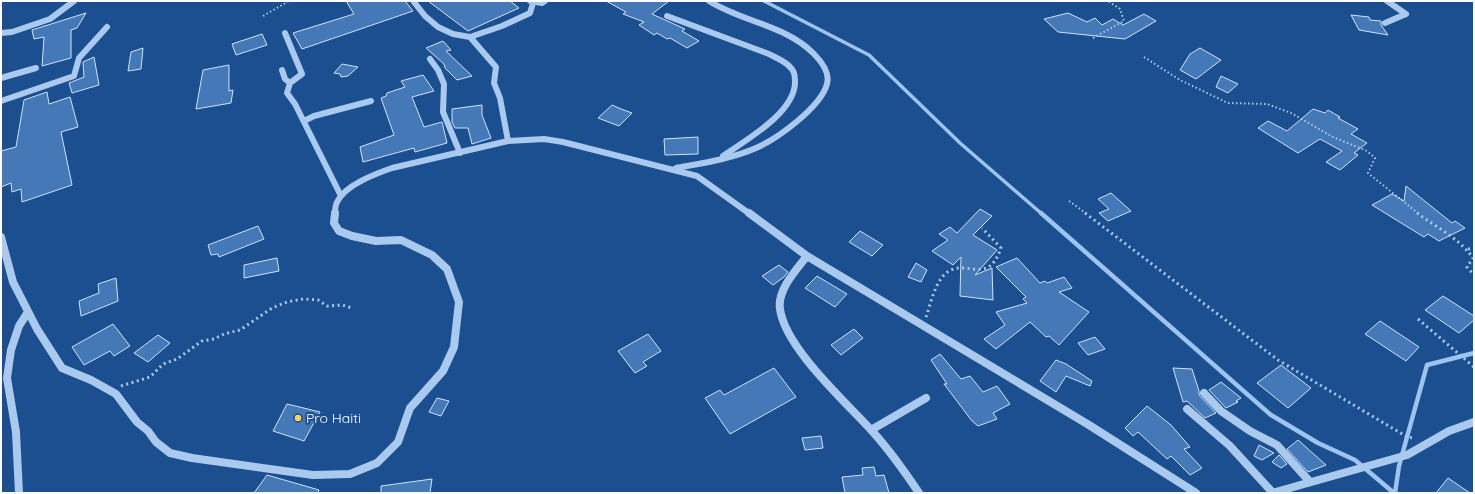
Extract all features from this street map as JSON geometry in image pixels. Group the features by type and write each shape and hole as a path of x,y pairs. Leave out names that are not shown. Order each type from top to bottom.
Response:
{"street":[{"path":"1,34 12,32 50,19 74,1"},
{"path":"414,2 423,15 439,28 457,36 470,37 530,14 531,2 545,1"},
{"path":"674,168 718,160 756,148 776,138 813,105 823,94 828,84 827,74 822,63 812,52 802,45 709,1"},
{"path":"1385,23 1406,14 1387,1"},
{"path":"667,16 783,60 792,68 796,79 794,91 788,103 776,116 718,160"},
{"path":"1,101 74,76 79,58 107,27"},
{"path":"285,33 302,74 290,84 287,93 304,121 341,196"},
{"path":"470,37 496,67 494,83 500,98 508,141"},
{"path":"430,58 438,70 444,84 443,112 460,154"},
{"path":"1,78 36,68"},
{"path":"282,70 285,79 290,84"},
{"path":"304,121 314,116 371,101"},
{"path":"1,237 13,282 37,329 62,368 91,380 116,394 137,422 148,431 156,442 170,452 192,458 313,475 350,474 377,463 398,442 410,408 442,371 454,346 459,302 447,270 432,255 401,240 376,241 352,236 339,231 334,223 336,203 341,196 357,184 374,174 392,168 460,154 508,141 544,139 563,142 674,168 696,176 807,256 924,325 1196,493"},
{"path":"807,256 784,290 780,308 784,324 794,342 815,369 883,443 919,493"},
{"path":"19,493 16,432 7,378 11,350 19,326 28,312"},
{"path":"1204,393 1221,411 1250,432 1277,445 1310,482"},
{"path":"871,430 926,398"},
{"path":"1188,409 1230,446 1273,493 1407,455 1449,431 1474,422"}],"path":[{"path":"263,16 289,1"},
{"path":"1093,38 1124,22 1120,9 1108,1"},
{"path":"1144,57 1180,80 1228,102 1267,104 1291,113 1333,137 1367,152 1375,158 1368,173 1424,218 1468,249 1472,258 1467,267 1474,275"},
{"path":"1069,201 1278,360 1409,438 1422,436"},
{"path":"924,325 941,278 950,271 963,268 981,270 991,266 997,258 1002,248 982,228"},
{"path":"1468,249 1474,248"},
{"path":"109,390 150,377 163,364 177,359 202,341 240,330 272,308 287,302 302,299 318,300 327,306 342,305 352,308"},
{"path":"1418,319 1474,367"}],"building":[{"path":"346,1 405,1 413,11 302,49 293,33 354,14"},
{"path":"428,1 510,1 519,8 468,31"},
{"path":"606,1 669,1 652,14 685,29 682,31 699,41 687,48 670,38 667,39 657,33 654,35 639,25 644,22 623,14 626,12"},
{"path":"86,13 77,28 71,30 71,58 42,66 44,37 34,39 32,30"},
{"path":"1068,13 1087,22 1095,18 1102,25 1113,19 1123,25 1144,14 1156,21 1125,39 1058,32 1044,19"},
{"path":"1351,15 1369,17 1370,20 1381,21 1381,25 1388,35 1359,30"},
{"path":"262,34 267,45 236,55 232,44"},
{"path":"443,41 451,50 446,51 472,76 457,80 445,68 444,64 426,48"},
{"path":"143,48 141,69 128,71 131,52"},
{"path":"1200,48 1221,60 1196,79 1180,70 1190,54"},
{"path":"94,57 99,85 72,93 69,83 84,77 83,62"},
{"path":"342,64 358,67 348,76 341,77 340,74 334,73"},
{"path":"229,65 229,91 233,90 231,103 196,109 203,70"},
{"path":"423,75 434,91 412,97 424,127 442,122 447,143 415,152 414,148 363,162 360,147 394,135 381,98 386,96 387,93 405,87 401,81"},
{"path":"1221,76 1238,84 1228,93 1216,87"},
{"path":"47,92 49,104 70,97 78,127 61,132 72,185 22,202 21,189 12,192 11,183 1,187 1,151 16,147 24,100"},
{"path":"482,105 482,115 491,138 472,144 468,128 455,128 452,122 452,109"},
{"path":"612,105 632,113 619,126 598,118"},
{"path":"1313,109 1325,113 1328,110 1340,117 1338,118 1358,129 1351,134 1367,143 1354,153 1358,155 1340,170 1326,162 1342,151 1320,139 1298,153 1258,128 1268,121 1287,131"},
{"path":"698,137 698,154 665,155 664,139"},
{"path":"1406,186 1452,223 1455,221 1465,228 1439,241 1428,234 1424,237 1372,205 1392,194 1404,201"},
{"path":"1111,193 1131,211 1108,221 1099,213 1109,209 1098,199"},
{"path":"980,209 992,216 973,235 997,250 975,275 992,268 993,300 960,296 961,257 953,265 932,251 948,240 939,234 950,227 957,233"},
{"path":"258,226 264,239 219,257 218,254 211,255 208,245"},
{"path":"860,231 883,245 872,256 849,242"},
{"path":"277,258 279,271 244,278 244,265"},
{"path":"1017,258 1040,283 1045,281 1047,283 1064,277 1072,288 1059,292 1089,312 1059,345 1049,336 1046,337 1030,322 996,349 984,339 1005,325 996,312 1027,303 1023,299 1026,297 996,267"},
{"path":"916,263 927,270 921,282 908,277"},
{"path":"779,265 788,272 773,285 762,276"},
{"path":"817,276 847,294 835,307 805,288"},
{"path":"116,278 118,301 81,316 79,301 99,293 98,284"},
{"path":"1443,296 1474,316 1474,320 1459,333 1425,310"},
{"path":"1380,321 1419,347 1406,361 1365,334"},
{"path":"113,324 130,346 114,356 110,351 84,365 72,347"},
{"path":"854,329 863,338 841,355 831,345"},
{"path":"648,334 661,351 643,362 647,366 635,373 618,351"},
{"path":"158,335 170,343 148,362 134,353"},
{"path":"1095,337 1105,349 1088,355 1078,343"},
{"path":"940,354 961,379 970,376 983,392 997,386 1010,404 993,413 997,419 978,426 972,421 944,384 947,384 931,360"},
{"path":"1056,360 1066,364 1092,381 1090,386 1066,376 1056,392 1040,381"},
{"path":"1281,365 1311,388 1288,408 1257,383"},
{"path":"774,368 796,397 730,434 705,398 720,390 724,395"},
{"path":"1173,368 1192,369 1199,395 1216,413 1205,418 1187,401 1183,402"},
{"path":"1221,382 1241,398 1236,401 1238,402 1226,408 1209,390"},
{"path":"437,398 449,401 441,416 429,412"},
{"name":"Pro Haiti","path":"287,404 320,412 304,441 273,431"},
{"path":"1147,406 1171,425 1190,447 1184,449 1202,468 1190,475 1171,456 1167,459 1138,432 1133,436 1125,428"},
{"path":"821,436 823,448 805,450 802,438"},
{"path":"1298,440 1326,465 1308,472 1287,449"},
{"path":"1259,445 1274,453 1262,460 1254,456"},
{"path":"1279,455 1287,464 1281,468 1272,462"},
{"path":"874,467 876,476 884,475 889,493 845,493 842,477 863,475 862,468"},
{"path":"267,475 319,490 318,493 254,493"},
{"path":"1448,478 1470,493 1436,493"},
{"path":"432,479 430,493 381,493 381,486"}],"waterway":[{"path":"764,1 869,55 960,143 1042,214"},
{"path":"1041,213 1271,415 1318,443 1355,460 1394,493"},
{"path":"1395,493 1399,466 1427,365 1474,353"}],"place":[{"name":"Pro Haiti","path":"298,418"}]}
